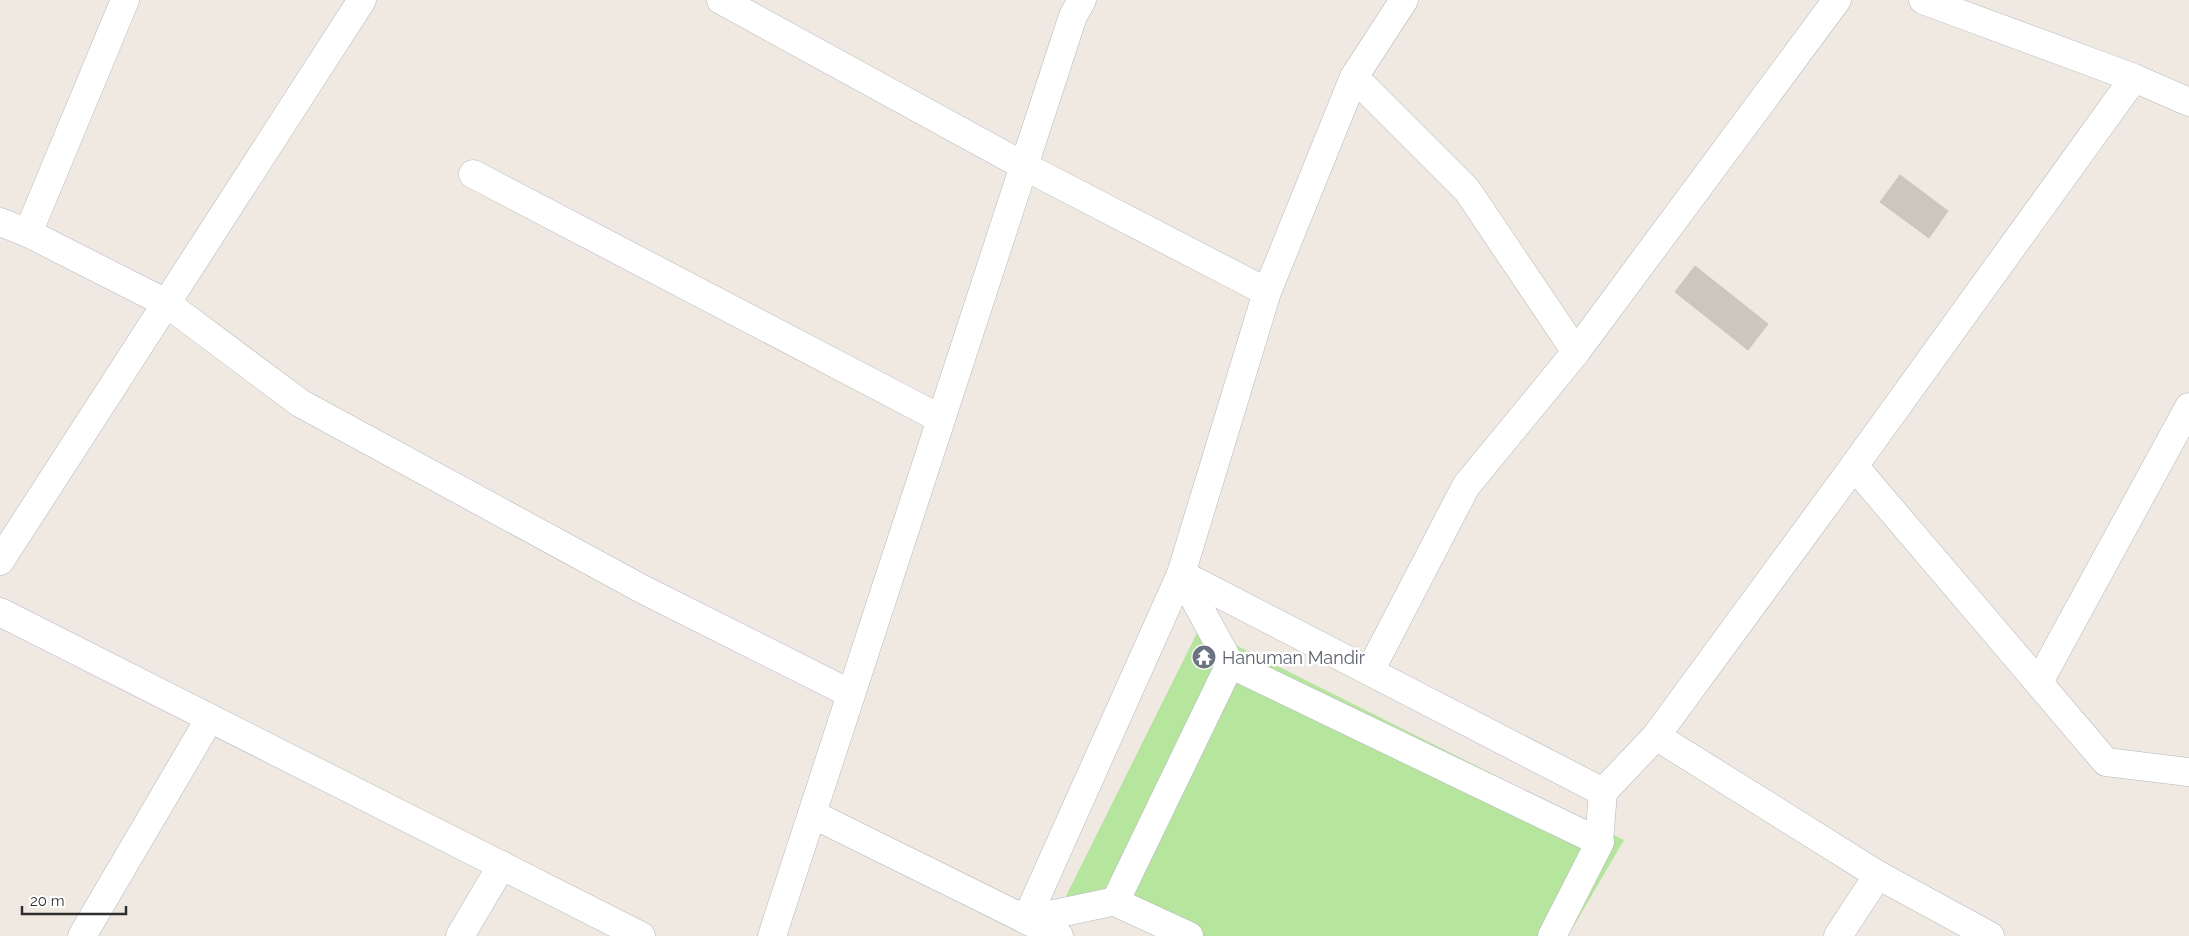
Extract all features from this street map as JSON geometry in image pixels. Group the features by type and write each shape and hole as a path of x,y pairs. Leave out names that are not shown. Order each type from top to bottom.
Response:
{"street":[{"path":"28,233 125,0"},
{"path":"0,560 362,0"},
{"path":"721,0 1024,166 1267,292"},
{"path":"772,936 1073,16 1082,0"},
{"path":"1026,920 1181,574 1267,292 1354,77 1404,0"},
{"path":"1370,671 1466,486 1576,352 1837,0"},
{"path":"1923,0 2134,78 2189,102"},
{"path":"1354,77 1467,190 1576,352"},
{"path":"1552,936 1599,842 1603,792 1656,736 1854,466 2134,78"},
{"path":"473,174 941,419"},
{"path":"0,222 28,233 166,303 300,403 642,589 851,694"},
{"path":"2038,682 2189,407"},
{"path":"1854,466 2106,762 2189,772"},
{"path":"1181,574 1230,664 1599,842"},
{"path":"1181,574 1603,792"},
{"path":"0,612 641,936"},
{"path":"1116,901 1230,664"},
{"path":"82,936 210,718"},
{"path":"1656,736 1878,875 1990,936"},
{"path":"812,814 1059,936"},
{"path":"460,936 502,866"},
{"path":"1838,936 1878,875"},
{"path":"1026,920 1116,901 1189,936"}],"green space":[{"path":"1200,627 1624,840 1568,936 1156,936 1066,896"}],"building":[{"path":"1900,175 1948,211 1929,238 1880,202"},
{"path":"1695,266 1768,324 1748,350 1675,292"}],"place":[{"name":"Hanuman Mandir","path":"1204,657"}]}
